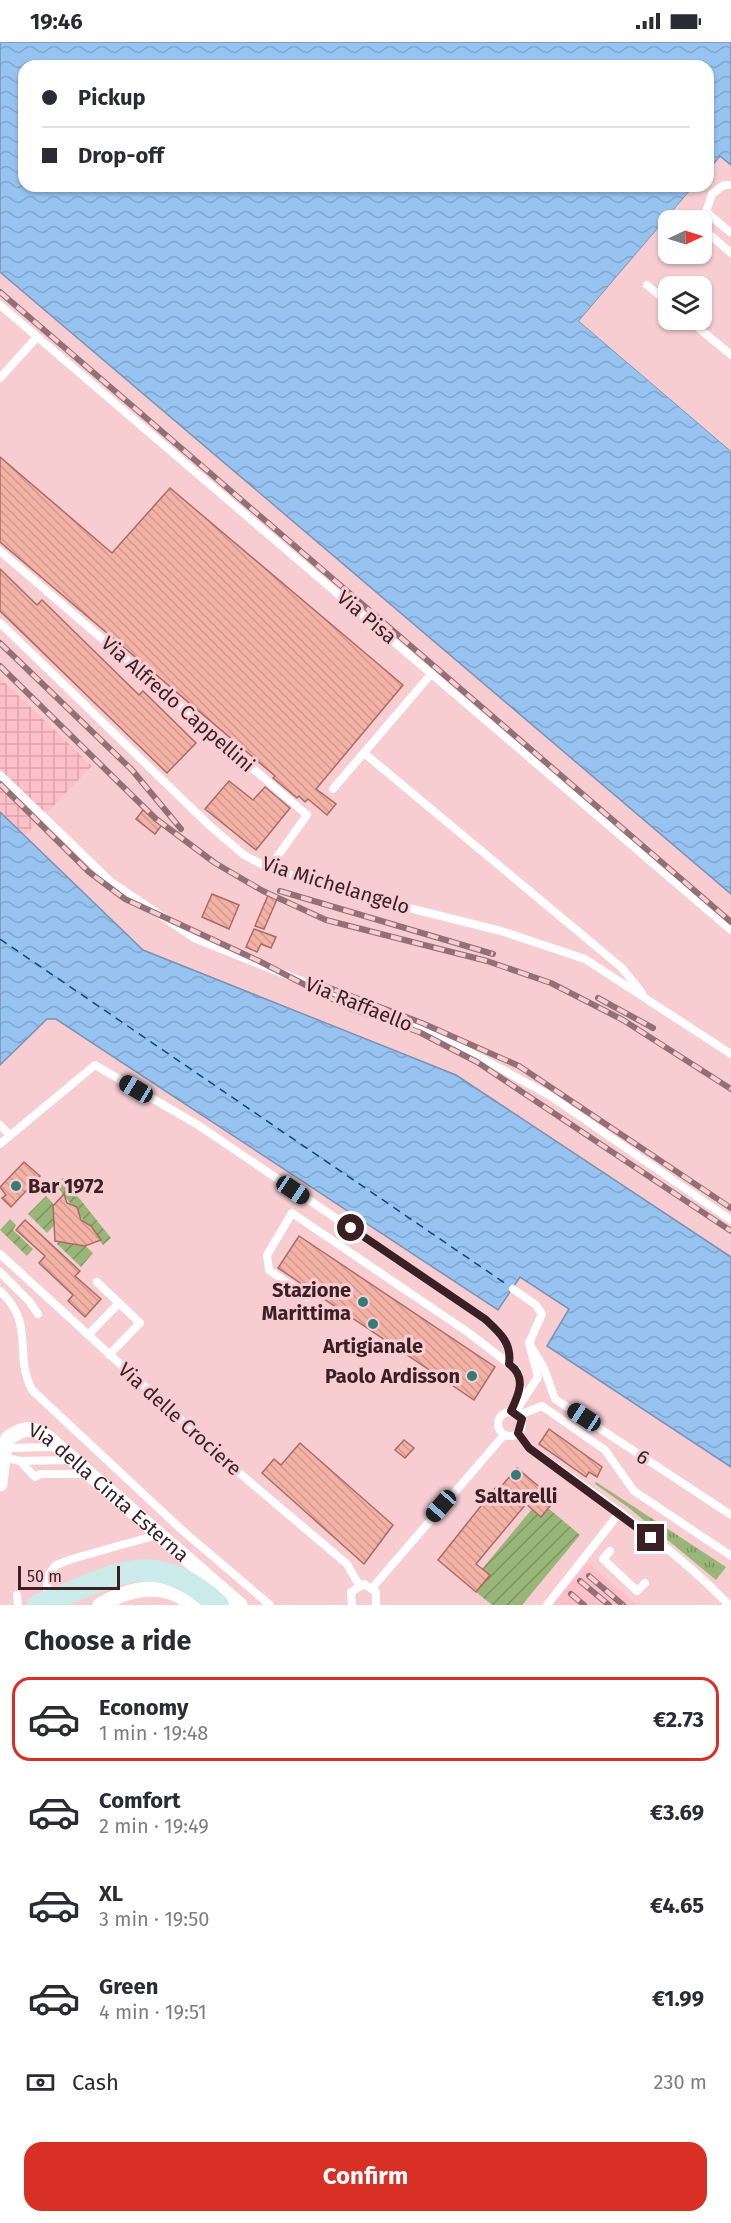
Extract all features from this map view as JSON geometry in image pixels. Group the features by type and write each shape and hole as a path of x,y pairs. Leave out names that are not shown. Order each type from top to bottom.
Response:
{"main road":[{"name":"Via della Cinta Esterna","path":"38,1605 125,1572 139,1569 162,1572 193,1584 218,1605"}],"street":[{"name":"Via della Cinta Esterna","path":"0,1484 4,1443 23,1428 33,1428 58,1447 86,1474 240,1605"},
{"name":"Via della Cinta Esterna","path":"100,1605 122,1593 155,1588 170,1592 193,1605"}],"lane":[{"path":"731,185 724,185 712,194 706,212 731,232"},
{"path":"712,237 731,253"},
{"path":"647,285 658,294"},
{"name":"Via Pisa","path":"0,305 731,930"},
{"path":"700,330 731,355"},
{"path":"0,378 37,337"},
{"name":"Via Alfredo Cappellini","path":"0,551 307,816 268,868"},
{"name":"Via Michelangelo","path":"0,623 225,840 268,868 357,895 501,931 585,959 731,1054"},
{"path":"333,789 432,673"},
{"path":"364,753 622,968 645,997"},
{"name":"Via Raffaello","path":"0,775 110,881 194,938 446,1039 549,1095 731,1220"},
{"path":"0,1144 9,1134 95,1065 198,1125 485,1319 506,1340 511,1351 509,1364"},
{"path":"0,1125 9,1134"},
{"path":"307,1297 269,1270 266,1263 267,1255 292,1213 469,1333 517,1370 520,1390 515,1413 522,1424 518,1433"},
{"name":"Via delle Crociere","path":"0,1254 237,1471 346,1564 359,1585"},
{"path":"0,1272 29,1301 38,1314"},
{"path":"97,1282 140,1323 109,1354"},
{"path":"513,1289 536,1305 542,1314 529,1343 538,1377 515,1413"},
{"path":"0,1291 18,1312 27,1379 32,1390 158,1508 270,1605"},
{"path":"88,1335 119,1303"},
{"name":"6","path":"529,1343 543,1368 555,1399 731,1515"},
{"path":"504,1435 498,1422 503,1414 542,1406 605,1450 634,1491 731,1556"},
{"path":"373,1587 504,1435 518,1433"},
{"path":"518,1433 529,1448 620,1512 713,1588 729,1605"},
{"path":"4,1443 35,1477 40,1474 86,1474"},
{"path":"20,1461 72,1460"},
{"path":"547,1605 620,1512"},
{"path":"48,1605 46,1577 56,1565 110,1547 157,1535"},
{"path":"610,1551 603,1559 637,1591 645,1582"},
{"path":"349,1604 351,1592 359,1585 373,1587"},
{"path":"373,1587 378,1598 376,1605"},
{"path":"17,1595 18,1605"}],"shaded area":[{"path":"0,678 92,766 24,836 0,812"},
{"path":"588,1563 637,1605 552,1605"}],"green space":[{"path":"63,1178 111,1238 103,1245 55,1184"},
{"path":"46,1196 64,1215 47,1233 28,1214"},
{"path":"10,1219 16,1225 13,1230 33,1249 27,1256 0,1230"},
{"path":"69,1231 93,1253 81,1267 57,1244"},
{"path":"596,1482 726,1567 716,1580 629,1508 595,1484"},
{"path":"548,1508 580,1535 522,1605 492,1605 476,1592 489,1575 482,1569 532,1509 541,1517"}],"water":[{"path":"0,42 731,42 731,165 720,156 714,163 714,60 18,60 18,192 689,192 674,210 658,210 658,228 579,321 731,451 731,894 0,272"},
{"path":"0,812 143,950 456,1075 731,1257 731,1467 547,1346 569,1309 520,1277 498,1310 56,1019 47,1019 0,1065"}],"pier":[{"path":"689,192 692,192 677,210 674,210"},
{"path":"658,228 658,232 583,321 731,447 731,451 579,321"}],"building":[{"path":"0,457 112,553 170,488 403,685 316,789 336,804 327,815 308,799 305,802 299,796 297,798 273,778 275,776 0,542"},
{"path":"0,569 37,605 42,600 139,695 143,691 196,743 167,773 0,611"},
{"path":"229,781 253,800 265,787 290,808 256,850 205,809"},
{"path":"143,810 162,825 155,834 136,819"},
{"path":"269,893 278,897 264,929 255,926"},
{"path":"212,894 239,905 229,929 202,917"},
{"path":"254,929 276,937 271,948 261,944 257,952 246,947"},
{"path":"24,1162 40,1176 11,1207 2,1198 6,1195 0,1187"},
{"path":"64,1194 67,1203 77,1207 81,1220 91,1226 101,1240 85,1246 55,1241 53,1206"},
{"path":"25,1220 80,1271 75,1276 101,1299 85,1317 68,1301 73,1295 39,1263 45,1256 16,1230"},
{"name":"Stazione Marittima","path":"299,1236 495,1367 474,1400 278,1268"},
{"path":"549,1429 602,1467 597,1477 589,1472 586,1477 539,1444"},
{"path":"404,1440 414,1448 405,1458 395,1450"},
{"path":"300,1443 393,1525 364,1564 262,1473 274,1459 281,1465"},
{"path":"517,1468 555,1500 541,1517 526,1504 476,1564 490,1575 476,1592 438,1560 496,1487 499,1489"}],"ferry route":[{"path":"0,939 509,1286"}],"railway":[{"path":"0,292 731,922"},
{"path":"0,643 132,770 181,829"},
{"path":"0,666 156,819 215,863 263,891 326,920 487,961 551,983 623,1020 731,1089"},
{"path":"0,784 89,872 125,899 259,961 352,1009 419,1032 477,1062 731,1231"},
{"path":"280,891 493,954"},
{"path":"314,982 422,1023 519,1066 731,1208"},
{"path":"598,998 653,1028"},
{"path":"589,1576 623,1605"},
{"path":"580,1581 609,1605"},
{"path":"571,1594 584,1605"}],"place":[{"name":"Bar 1972","path":"16,1186"},
{"name":"Stazione Marittima","path":"363,1302"},
{"name":"Artigianale","path":"373,1324"},
{"name":"Paolo Ardisson","path":"472,1376"},
{"name":"Saltarelli","path":"516,1475"}],"route":[{"path":"351,1228 485,1319 506,1340 511,1351 509,1364 517,1370 520,1381 520,1390 511,1411 522,1419 518,1433 529,1448 620,1512 651,1538"}]}
